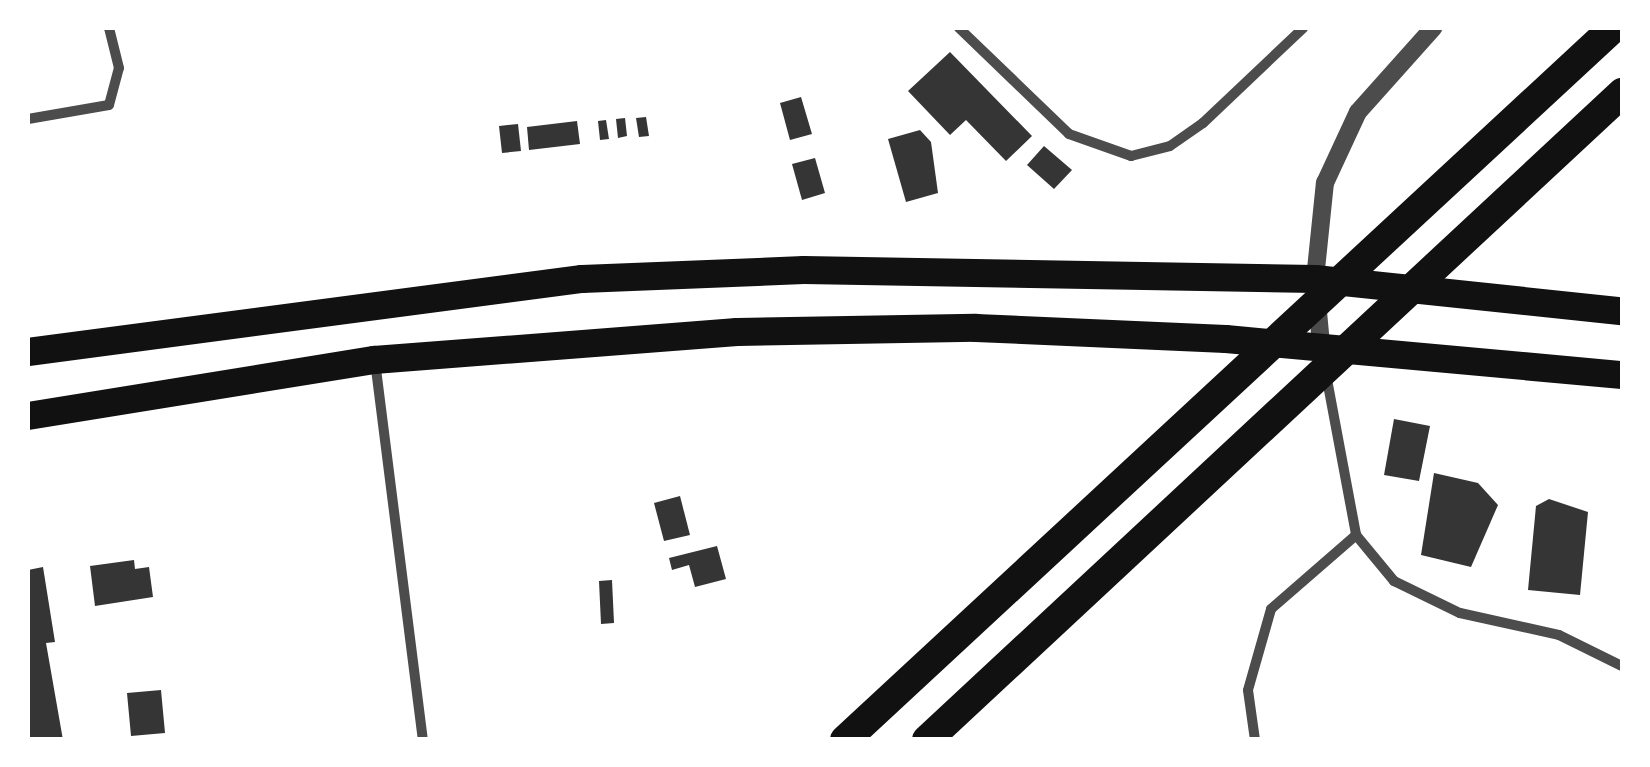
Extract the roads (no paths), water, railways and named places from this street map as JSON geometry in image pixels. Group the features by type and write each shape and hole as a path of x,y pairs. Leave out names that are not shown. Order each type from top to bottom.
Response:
{"highway":[{"path":"846,740 1018,576 1613,28"},
{"path":"927,740 1238,445 1622,93"},
{"path":"28,352 582,279 1038,269 1315,279 1622,311"},
{"path":"28,416 374,360 737,332 976,328 1321,344 1622,375"},
{"path":"820,740 1018,576"}],"street":[{"path":"28,118 109,105 119,68 109,28"},
{"path":"959,28 1069,134 1131,156 1170,146 1203,123 1303,28"},
{"path":"1433,28 1358,112 1316,214 1315,279 1321,344 1356,536 1394,580 1444,605 1572,640 1622,666"},
{"path":"374,360 422,740"},
{"path":"1254,740 1248,690 1270,608 1356,536"}]}
